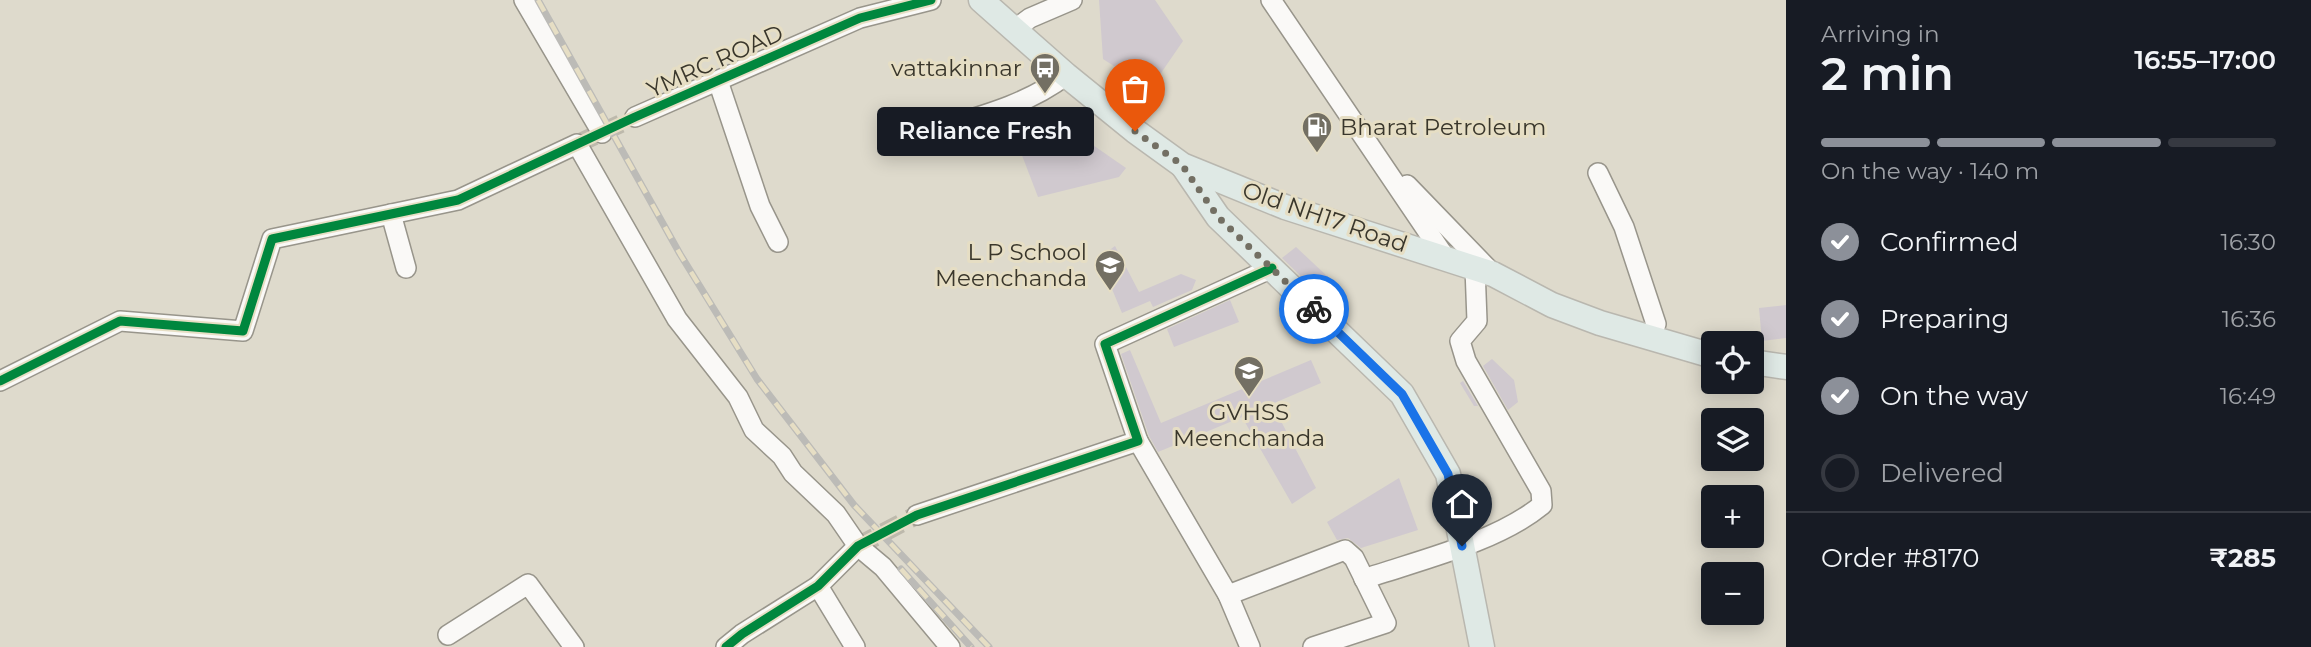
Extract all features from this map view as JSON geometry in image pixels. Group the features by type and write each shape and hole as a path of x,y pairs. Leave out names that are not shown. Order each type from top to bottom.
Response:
{"main road":[{"name":"Old NH17 Road","path":"990,3 1014,29 1066,75 1182,165 1285,208 1484,271 1552,305 1650,338 1701,352"},
{"path":"1182,165 1218,217 1402,394 1448,474 1482,647"},
{"path":"1764,364 1786,367"}],"street":[{"path":"524,0 602,133"},
{"name":"YMRC ROAD","path":"635,117 860,18 931,0"},
{"path":"1014,29 1030,18 1072,0"},
{"path":"1271,0 1447,260"},
{"path":"915,136 1011,104 1056,83 1066,75"},
{"path":"718,81 760,205 778,242"},
{"path":"1364,579 1462,546 1525,519 1542,505 1541,491 1465,360 1460,341 1477,321 1484,271 1365,141"},
{"path":"0,381 120,321 243,331 272,239 458,200 577,144 677,319 738,397 754,429 782,456 793,473 836,514 858,546 883,567 950,647"},
{"path":"1598,173 1624,227 1656,324 1650,338"},
{"path":"391,214 406,268"},
{"path":"1250,647 1228,595 1138,441 1105,344 1272,268"},
{"path":"917,515 1138,441"},
{"path":"726,647 818,586 858,546"},
{"path":"1228,595 1345,550 1354,558 1386,623 1313,647"},
{"path":"447,635 528,584 575,647"},
{"path":"818,586 855,647"}],"building":[{"path":"1099,0 1155,0 1183,41 1150,89 1103,59"},
{"path":"1038,107 1126,168 1119,177 1038,197 1008,119"},
{"path":"1115,246 1139,292 1181,274 1196,280 1192,290 1153,307 1150,301 1122,313 1099,258"},
{"path":"1296,247 1344,292 1332,306 1282,258"},
{"path":"1230,300 1239,322 1174,347 1167,329"},
{"path":"1786,305 1786,338 1764,341 1759,308"},
{"path":"1130,350 1161,423 1311,360 1321,383 1272,404 1316,488 1292,504 1242,417 1158,452 1149,436 1121,354"},
{"path":"1492,359 1514,380 1518,402 1508,410 1483,366"},
{"path":"1463,381 1478,406 1474,406 1460,383"},
{"path":"1399,478 1418,530 1361,548 1348,538 1337,540 1327,522"}],"tunnel":[{"path":"577,144 635,117"},
{"path":"858,546 917,515"}],"railway":[{"path":"538,0 680,254 757,379 854,505 989,647"},
{"path":"901,569 971,647"}],"cycle path":[{"path":"0,381 120,321 243,331 272,239 458,200 635,117 860,18 931,0"},
{"path":"726,647 818,586 858,546 917,515 1138,441 1105,344 1272,268"}],"way so far":[{"path":"1135,131 1182,165 1218,217 1314,309"}],"place":[{"name":"vattakinnar","path":"1045,95"},
{"name":"Reliance Fresh","path":"1135,131"},
{"name":"Bharat Petroleum","path":"1317,154"},
{"name":"L P School Meenchanda","path":"1110,292"},
{"name":"GVHSS Meenchanda","path":"1249,398"}],"route":[{"path":"1314,309 1402,394 1448,474 1462,546"}]}
